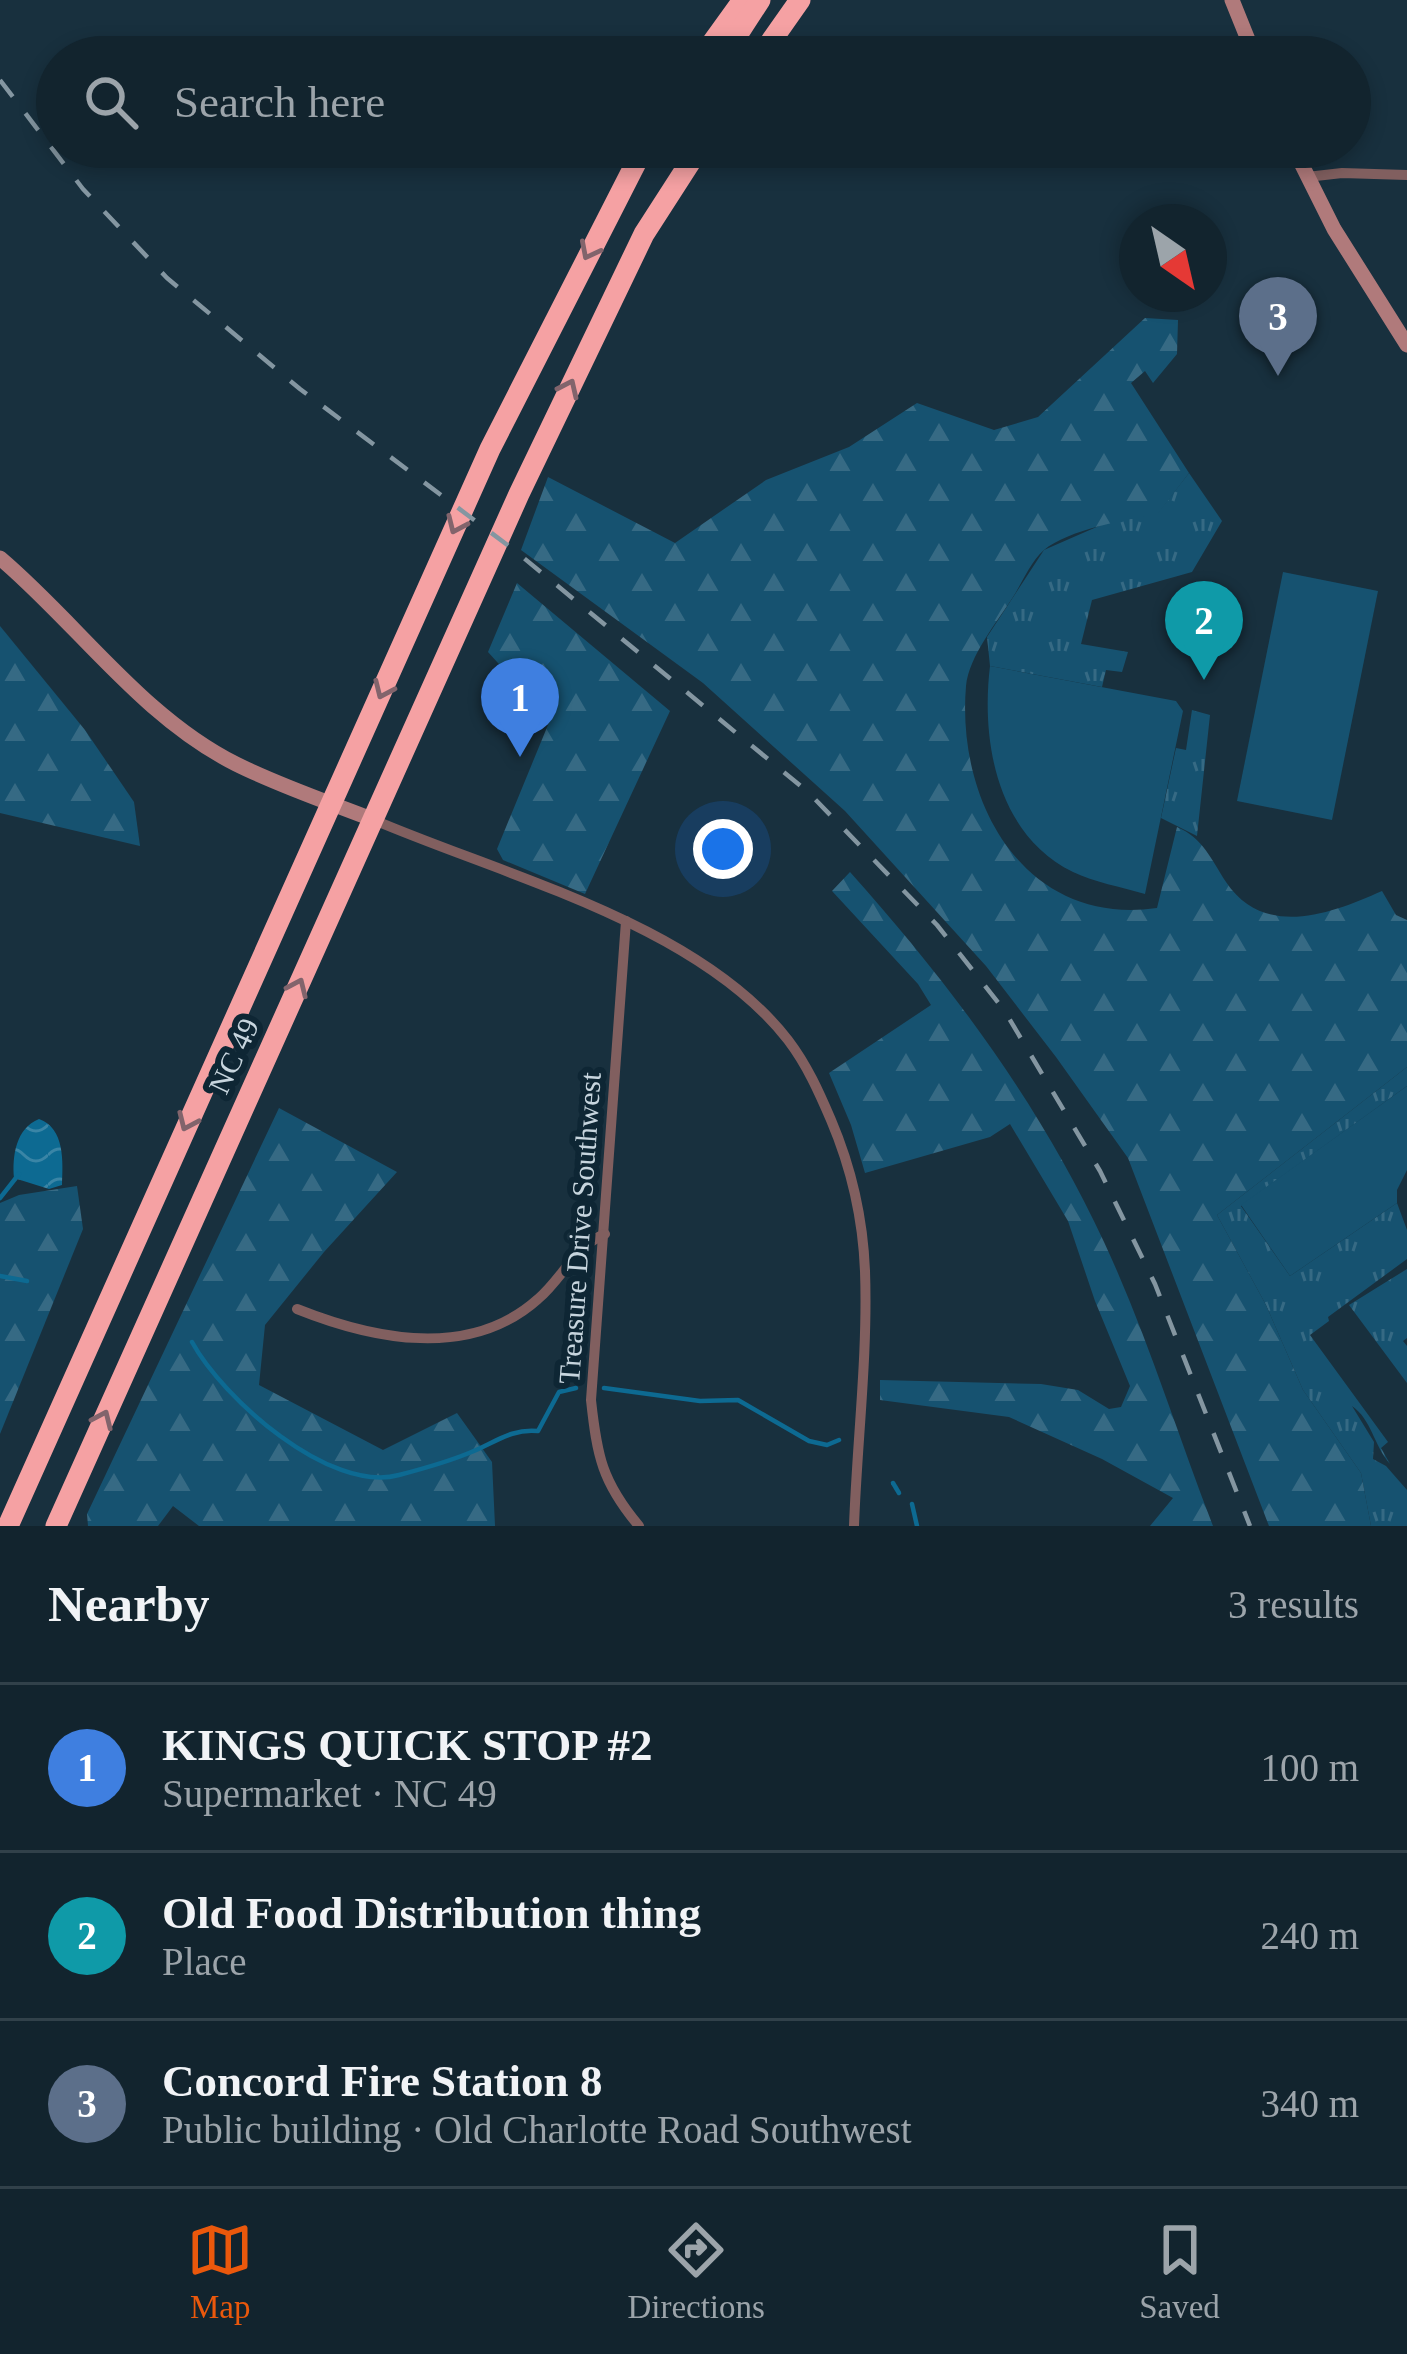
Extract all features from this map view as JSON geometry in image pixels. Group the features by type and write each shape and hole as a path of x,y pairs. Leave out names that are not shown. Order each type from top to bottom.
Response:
{"highway":[{"path":"717,36 743,0"},
{"path":"736,36 760,0"},
{"path":"775,36 800,0"},
{"name":"NC 49","path":"8,1526 482,466 633,168"},
{"name":"NC 49","path":"56,1526 519,494 644,234 686,168"}],"street":[{"path":"1232,0 1247,36"},
{"path":"1303,168 1334,230 1407,345"},
{"path":"1307,177 1342,173 1407,176"},
{"path":"0,558 92,650 181,727 234,764 626,921 724,981 787,1039 815,1083 842,1147 860,1220 865,1271 854,1526"},
{"name":"Treasure Drive Southwest","path":"626,921 591,1400 596,1448 608,1483 640,1526"},
{"path":"297,1309 335,1324 404,1340 487,1327 534,1303 587,1244 605,1234"}],"green space":[{"path":"1145,318 1178,320 1177,354 1153,383 1145,371 1131,383 1189,473 1157,515 1082,531 1054,543 1035,560 968,675 966,730 973,773 987,813 1009,848 1036,877 1070,898 1111,909 1157,908 1177,827 1200,843 1226,882 1259,911 1279,916 1320,913 1382,891 1396,915 1407,920 1407,1067 1217,1215 1266,1305 1303,1390 1361,1473 1371,1526 1269,1526 1128,1158 986,966 845,811 703,683 521,550 548,477 675,543 766,480 849,447 917,403 994,430 1038,417"},
{"path":"1189,473 1222,521 1192,572 1092,600 1081,644 1128,652 1122,672 1106,670 1102,687 990,666 987,637 1044,550 1108,522 1157,514"},
{"path":"1283,572 1378,591 1332,820 1237,801"},
{"path":"517,583 670,711 585,894 503,860 497,849 557,703 517,684 488,652"},
{"path":"0,626 85,730 134,802 140,846 0,813"},
{"path":"990,666 1176,701 1183,711 1145,894 1073,872 1026,834 999,783 992,754"},
{"path":"1192,710 1210,715 1197,836 1161,818 1176,748 1186,750"},
{"path":"850,872 958,1002 1052,1142 1119,1276 1213,1526 1150,1526 1173,1498 1009,1417 880,1400 880,1380 1041,1384 1078,1390 1109,1409 1121,1407 1130,1386 1068,1221 1010,1124 990,1137 865,1173 829,1073 931,1005 918,984 832,891"},
{"path":"1407,1067 1407,1086 1241,1206 1290,1276 1397,1203 1407,1230 1407,1259 1310,1335 1388,1442 1381,1448 1390,1464 1352,1406 1374,1442 1373,1459 1407,1490 1407,1526 1371,1526 1361,1473 1303,1390 1266,1305 1217,1215"},
{"path":"1407,1086 1407,1170 1397,1190 1397,1203 1290,1276 1241,1205"},
{"path":"279,1108 397,1172 265,1325 259,1385 383,1450 457,1413 492,1462 495,1526 199,1526 173,1506 158,1526 88,1526 87,1514"},
{"path":"77,1186 83,1229 0,1434 0,1203 19,1195"},
{"path":"1407,1269 1407,1338 1403,1341 1407,1383 1349,1305"}],"water":[{"path":"39,1119 54,1130 62,1156 62,1185 49,1189 14,1178 17,1144 25,1129"}],"waterway":[{"path":"0,1198 19,1174"},
{"path":"0,1276 27,1281"},
{"path":"192,1342 227,1389 280,1436 341,1470 371,1477 399,1475 511,1434 538,1431 559,1392 576,1388"},
{"path":"604,1388 700,1401 738,1400 809,1441 827,1445 839,1440"},
{"path":"893,1483 899,1493"},
{"path":"912,1504 917,1526"}],"railway":[{"path":"0,80 36,127"},
{"path":"67,168 167,278 300,389 514,550 808,792 937,925 1004,1010 1100,1171 1155,1284 1250,1526"}],"place":[{"name":"Concord Fire Station 8","path":"1278,376"},
{"name":"Old Food Distribution thing","path":"1204,680"},
{"name":"KINGS QUICK STOP #2","path":"520,757"}]}
